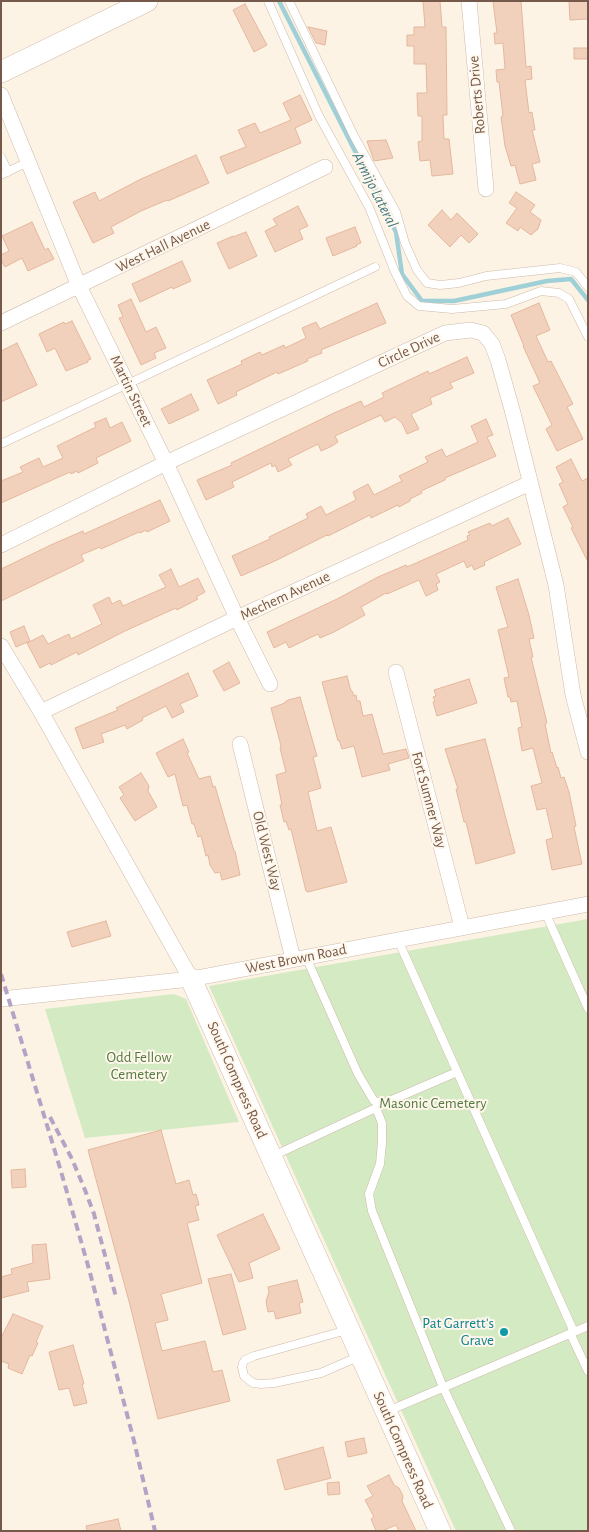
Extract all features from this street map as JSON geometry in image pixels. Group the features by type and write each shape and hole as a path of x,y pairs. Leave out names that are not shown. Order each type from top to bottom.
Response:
{"street":[{"path":"1,72 147,1"},
{"name":"Roberts Drive","path":"469,1 486,189"},
{"name":"Martin Street","path":"1,95 80,286 128,383 237,618 270,684"},
{"name":"West Hall Avenue","path":"1,323 325,167"},
{"name":"Circle Drive","path":"1,545 166,463 445,333 471,330 483,333 492,344 513,413 556,585 573,695 588,752"},
{"name":"Mechem Avenue","path":"40,712 237,618 530,483"},
{"name":"South Compress Road","path":"1,646 191,979 440,1531"},
{"name":"Fort Sumner Way","path":"396,672 462,928"},
{"name":"Old West Way","path":"240,744 300,958"},
{"name":"West Brown Road","path":"1,999 191,979 588,904"}],"lane":[{"path":"268,1 319,116 369,207 395,272 407,296 419,306 452,309 506,304 541,291 559,293 569,299 588,338"},
{"path":"289,1 354,136 396,212 409,252 417,270 427,283 440,285 459,283 486,276 560,268 576,272 588,287"},
{"path":"1,157 5,174 28,162"},
{"path":"1,444 375,267"},
{"path":"545,912 588,1008"},
{"path":"398,940 588,1371"},
{"path":"300,958 358,1074 374,1101 385,1103"},
{"path":"271,1156 457,1072"},
{"path":"376,1108 382,1123 382,1142 380,1164 369,1194 372,1211 443,1387 511,1531"},
{"path":"386,1412 588,1326"},
{"path":"349,1330 254,1356 245,1360 242,1367 244,1376 253,1382 261,1384 274,1383 321,1373 361,1356"}],"green space":[{"name":"Masonic Cemetery","path":"588,919 588,1531 456,1531 209,986"},
{"name":"Odd Fellow Cemetery","path":"174,994 186,999 239,1122 85,1138 45,1009"}],"building":[{"path":"423,1 440,1 442,27 446,27 447,115 443,115 444,139 449,139 453,174 432,176 430,160 420,161 418,142 422,141 422,116 418,116 417,93 427,93 426,64 414,64 414,46 407,46 407,35 414,35 414,27 425,27"},
{"path":"493,1 521,1 526,67 531,66 532,79 525,80 529,113 532,112 535,130 532,130 540,162 532,164 536,180 520,184 515,165 511,166 505,146 499,82 497,82 496,70 505,69 503,43 495,44 494,33 497,33"},
{"path":"569,1 588,1 588,19 570,20"},
{"path":"245,4 267,45 254,52 233,10"},
{"path":"308,27 327,31 325,45 316,43"},
{"path":"574,48 588,48 588,59 574,59"},
{"path":"300,95 312,120 295,128 301,143 227,174 220,157 246,147 238,130 255,123 260,133 291,120 283,103"},
{"path":"386,140 393,158 374,161 367,141"},
{"path":"196,155 209,183 141,211 111,227 114,233 93,243 73,202 95,192 99,201 141,179"},
{"path":"516,192 535,205 530,212 541,220 538,229 531,235 520,227 518,231 506,223 517,208 509,203"},
{"path":"298,206 308,226 299,230 303,239 275,252 265,231 277,225 273,219"},
{"path":"442,210 451,220 457,213 478,234 469,243 461,235 450,247 428,225"},
{"path":"32,222 45,250 48,248 54,259 28,271 22,258 5,267 1,260 1,255 9,251 2,236"},
{"path":"355,227 361,243 333,256 326,238"},
{"path":"246,232 257,256 229,269 217,243"},
{"path":"182,261 191,281 173,289 172,287 140,302 132,284"},
{"path":"131,299 146,332 156,327 166,348 154,353 156,358 141,365 119,318 123,317 118,305"},
{"path":"377,303 386,323 321,350 322,353 307,359 308,361 278,374 277,372 236,392 237,395 218,404 207,380 242,364 241,361 260,352 262,355 284,345 285,348 306,338 302,328 316,322 320,329"},
{"path":"539,303 550,330 536,336 548,362 551,361 573,404 567,407 583,439 557,451 546,429 552,425 533,386 540,383 511,315"},
{"path":"72,321 91,359 66,371 55,348 47,352 39,334 64,322 65,324"},
{"path":"17,343 37,385 1,402 1,351"},
{"path":"467,357 474,373 450,383 453,388 430,398 432,404 411,414 419,429 407,434 402,423 395,417 385,422 381,415 335,436 338,442 332,446 321,451 318,444 288,459 292,465 278,472 275,465 272,467 271,463 232,482 234,487 206,500 197,480 232,465 231,463 334,413 361,401 364,407 384,397 382,393 428,371 429,374"},
{"path":"191,394 199,410 169,424 161,409"},
{"path":"106,418 110,428 122,422 131,441 96,458 98,463 78,473 77,471 71,474 70,472 1,503 1,481 23,472 20,467 39,458 43,467 63,458 57,446 96,427 94,423"},
{"path":"486,419 493,435 487,437 496,456 445,478 445,480 421,491 422,493 399,507 398,505 371,518 370,515 241,576 232,556 270,539 269,537 308,518 306,514 321,506 326,515 356,500 353,492 368,484 374,495 402,481 399,476 428,462 425,457 442,449 446,457 478,442 471,426"},
{"path":"571,459 582,481 588,478 588,562 563,507 568,504 559,484 563,482 556,467"},
{"path":"160,500 170,521 147,532 146,530 139,532 101,549 100,547 81,555 84,561 1,601 1,569 53,544 83,531 84,534"},
{"path":"508,518 521,544 484,562 485,565 474,570 472,565 467,568 464,561 436,574 440,582 436,584 438,590 426,596 419,580 386,593 361,607 365,615 334,632 320,638 318,634 289,648 286,642 274,648 267,632 337,599 378,577 406,565 407,567 468,540 467,536 470,535 468,532 490,523 492,526"},
{"path":"171,569 179,587 198,578 205,592 196,597 198,599 177,610 176,608 125,631 78,655 77,652 51,665 50,663 40,668 27,643 43,635 48,644 69,634 71,639 102,624 93,605 109,597 112,604 120,600 123,606 166,587 159,575"},
{"path":"518,579 534,638 529,639 533,657 531,657 547,723 545,724 551,753 561,778 564,777 569,792 582,864 552,870 546,840 553,838 546,808 537,810 531,786 542,783 533,748 522,751 518,728 522,727 517,701 511,702 510,697 508,697 504,678 509,677 498,630 508,627 496,587"},
{"path":"24,626 30,641 16,647 10,632"},
{"path":"229,662 240,683 224,691 213,671"},
{"path":"188,673 198,696 180,704 184,712 172,718 166,706 142,718 143,720 127,729 125,725 101,734 104,742 83,749 75,728 118,710 116,708"},
{"path":"347,676 351,691 354,696 356,695 357,701 360,701 363,716 372,714 383,754 406,749 409,758 388,764 390,770 362,777 354,746 342,749 338,741 322,682"},
{"path":"469,679 477,703 437,716 433,702 435,701 433,697 436,696 434,690"},
{"path":"300,697 317,756 313,757 321,788 308,792 317,831 331,827 347,882 308,892 306,891 291,829 289,830 286,821 284,822 280,805 282,805 276,775 286,772 271,708"},
{"path":"183,739 199,779 210,776 213,787 215,786 235,851 240,875 222,880 220,872 215,873 210,865 208,855 206,856 201,836 198,837 194,824 192,824 187,805 183,806 175,774 168,777 156,753"},
{"path":"485,739 515,853 476,864 456,789 458,789 445,749"},
{"path":"141,773 149,786 148,791 157,807 135,821 120,798 124,795 119,787"},
{"path":"106,921 111,936 72,947 67,932"},
{"path":"161,1130 176,1184 189,1180 193,1195 196,1194 199,1205 195,1206 199,1220 187,1223 202,1283 161,1294 168,1320 155,1323 162,1351 205,1341 213,1372 222,1370 230,1401 158,1419 130,1305 88,1150"},
{"path":"25,1169 26,1187 12,1188 11,1170"},
{"path":"263,1214 280,1249 249,1263 253,1278 239,1282 217,1235"},
{"path":"46,1244 50,1279 27,1282 29,1291 1,1298 1,1277 12,1274 11,1269 33,1263 32,1245"},
{"path":"231,1274 246,1329 223,1335 208,1279"},
{"path":"297,1280 303,1302 299,1303 301,1313 276,1319 274,1311 268,1312 266,1301 269,1292 268,1287"},
{"path":"13,1314 43,1326 36,1342 38,1343 32,1356 30,1355 22,1374 8,1368 9,1364 1,1361 1,1338"},
{"path":"73,1345 84,1384 82,1384 87,1403 74,1406 69,1388 59,1390 49,1352"},
{"path":"364,1438 367,1453 348,1457 345,1442"},
{"path":"323,1447 331,1478 285,1490 277,1460"},
{"path":"389,1475 403,1496 402,1501 416,1531 399,1531 396,1525 382,1531 376,1531 371,1519 374,1517 365,1500 373,1496 367,1486"},
{"path":"339,1482 340,1494 328,1495 327,1483"},
{"path":"118,1519 121,1531 87,1531 86,1526"}],"waterway":[{"name":"Armijo Lateral","path":"279,1 396,232 402,274 422,301 454,301 547,281 571,279 588,300"}],"railway":[{"path":"1,974 89,1269 134,1441 155,1531"},
{"path":"50,1117 72,1159 94,1214 116,1297"}],"place":[{"name":"Pat Garrett's Grave","path":"504,1332"}]}
